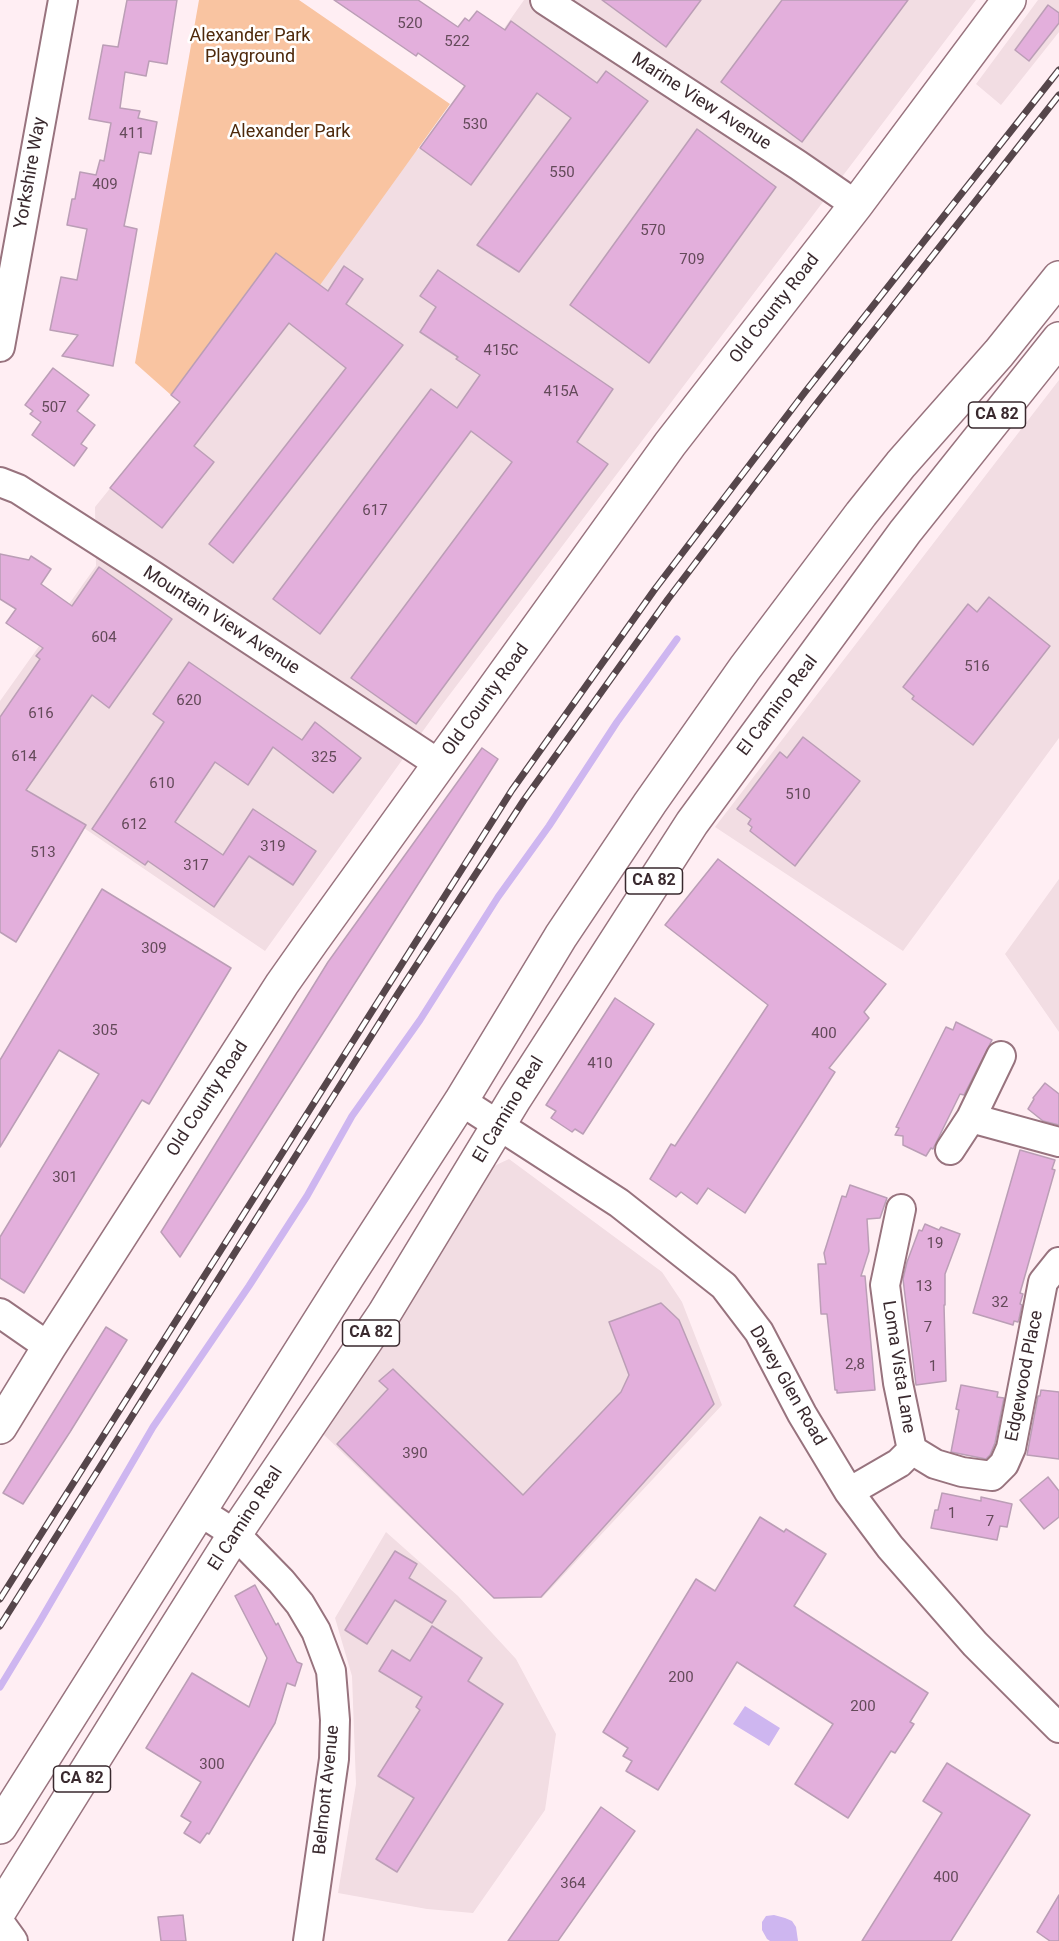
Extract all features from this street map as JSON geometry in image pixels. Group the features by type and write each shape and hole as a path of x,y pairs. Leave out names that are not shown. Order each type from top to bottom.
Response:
{"main road":[{"name":"Old County Road","path":"0,1427 282,984 664,452 856,205 1009,0"},
{"name":"CA 82","path":"0,1827 461,1101 561,936 650,803 745,668 901,465 999,353 1059,278"},
{"name":"El Camino Real","path":"0,1910 235,1534 384,1314 527,1078 692,823 905,532 1059,339"}],"street":[{"name":"Yorkshire Way","path":"0,347 63,0"},
{"name":"Marine View Avenue","path":"544,0 856,205"},
{"name":"Mountain View Avenue","path":"0,482 18,489 104,544 439,764"},
{"path":"950,1150 971,1118 1001,1056"},
{"name":"Davey Glen Road","path":"461,1101 619,1203 724,1286 759,1332 802,1414 849,1492 890,1547 968,1636 1059,1728"},
{"path":"971,1118 1059,1142"},
{"name":"Loma Vista Lane","path":"849,1492 899,1463 912,1450 898,1383 885,1285 901,1209"},
{"name":"Edgewood Place","path":"912,1450 935,1464 962,1472 992,1476 1004,1464 1011,1448 1043,1282 1059,1262"},
{"path":"0,1313 49,1347"},
{"name":"Belmont Avenue","path":"199,1511 235,1534 300,1604 316,1631 331,1671 335,1720 334,1759 308,1941"},
{"path":"0,1923 13,1941"}],"shaded area":[{"path":"524,0 976,0 438,710 265,951 0,771 0,701 96,566 95,507 180,402 171,395 276,253 420,148"},
{"path":"1038,0 1059,0 1059,32 1001,105 976,84"},
{"path":"1059,380 1059,738 903,951 715,827"},
{"path":"1059,879 1059,1032 1005,954"},
{"path":"509,1159 662,1272 682,1302 722,1405 542,1598 493,1597 323,1434 494,1166"},
{"path":"386,1532 458,1596 516,1659 556,1734 545,1810 473,1913 427,1909 338,1893 356,1784 352,1676 335,1618"},
{"path":"745,1706 780,1728 769,1746 733,1724"},
{"path":"774,1915 792,1921 796,1927 798,1941 770,1941 767,1939 762,1930 762,1922 766,1916"}],"green space":[{"name":"Alexander Park","path":"199,0 299,0 450,104 320,285 276,253 171,395 135,363"}],"building":[{"path":"127,0 177,0 167,64 149,61 146,76 125,72 120,108 140,111 138,118 157,122 151,154 139,152 124,226 137,229 113,366 62,356 78,335 50,330 61,277 77,280 87,229 67,225 80,172 96,175 100,160 104,161 111,123 89,119 103,45 118,47"},
{"path":"334,0 418,0 458,27 465,18 469,21 477,11 505,30 511,21 597,83 606,71 648,101 519,272 477,245 571,118 537,93 471,185 420,148 465,86 418,53 416,56"},
{"path":"602,0 701,0 666,47"},
{"path":"782,0 908,0 802,142 721,82"},
{"path":"1048,5 1059,13 1059,23 1029,61 1015,50"},
{"path":"697,129 776,187 649,363 570,305"},
{"path":"276,253 328,291 344,266 363,279 346,304 403,345 233,563 209,544 346,368 289,323 194,446 214,462 162,528 110,488 180,402 171,395"},
{"path":"438,270 613,389 577,442 608,464 416,724 351,678 512,462 471,431 320,634 273,599 431,389 457,408 480,375 456,359 458,357 420,332 436,307 420,296"},
{"path":"53,368 89,395 77,411 95,425 81,444 87,448 74,466 32,435 41,422 30,414 33,411 25,405"},
{"path":"0,554 29,560 31,556 51,569 41,584 72,606 99,567 172,619 109,708 92,695 26,790 86,825 16,942 0,932 0,717 40,659 36,656 43,648 6,623 16,609 0,599"},
{"path":"989,597 1050,646 973,745 912,699 914,696 903,687 968,604 977,612"},
{"path":"189,662 302,740 315,722 361,758 333,793 273,747 248,785 215,762 175,822 223,855 253,809 316,851 293,885 249,856 214,907 148,861 145,865 92,829 164,722 153,714"},
{"path":"803,737 860,781 795,866 750,831 752,827 748,824 751,819 737,809 780,752 787,758"},
{"path":"482,748 498,759 180,1257 161,1232 328,962"},
{"path":"718,859 886,984 864,1012 869,1018 829,1068 835,1072 745,1213 708,1188 697,1204 681,1192 676,1197 650,1179 671,1144 675,1146 768,1005 665,925"},
{"path":"102,889 231,968 149,1104 142,1100 24,1293 0,1278 0,1237 99,1074 59,1050 0,1147 0,1060"},
{"path":"615,998 654,1024 583,1134 575,1129 572,1132 551,1118 556,1111 546,1105"},
{"path":"956,1022 992,1040 964,1095 960,1094 933,1149 931,1148 926,1156 903,1145 903,1136 895,1135 899,1128 896,1127 946,1027 953,1030"},
{"path":"1045,1083 1059,1094 1059,1125 1043,1121 1028,1109 1033,1098"},
{"path":"1020,1150 1055,1160 1052,1169 1055,1170 1020,1293 1023,1294 1019,1319 1018,1322 1014,1321 1013,1325 973,1313"},
{"path":"850,1185 887,1198 880,1218 867,1219 869,1251 861,1276 865,1276 875,1390 837,1393 827,1314 821,1314 818,1264 826,1264 824,1253 842,1196 846,1197"},
{"path":"925,1224 939,1230 941,1227 960,1234 945,1274 946,1381 916,1385 903,1279 919,1230 922,1231"},
{"path":"661,1303 679,1320 714,1404 541,1597 494,1598 337,1444 388,1389 379,1381 393,1369 523,1495 621,1392 629,1375 609,1322"},
{"path":"106,1327 127,1340 23,1504 3,1493"},
{"path":"961,1385 998,1392 997,1397 1004,1398 995,1443 986,1459 951,1452"},
{"path":"1041,1390 1059,1392 1059,1459 1027,1455"},
{"path":"1048,1477 1059,1491 1059,1517 1044,1529 1020,1500"},
{"path":"942,1493 981,1501 981,1497 1012,1504 1007,1527 1000,1526 997,1540 931,1528"},
{"path":"760,1517 784,1532 786,1529 826,1554 794,1606 928,1693 910,1722 914,1724 895,1753 891,1751 848,1818 795,1784 833,1724 737,1662 658,1790 626,1771 632,1761 623,1756 628,1748 603,1732 696,1579 715,1591"},
{"path":"395,1551 417,1564 409,1578 446,1601 432,1623 395,1600 367,1644 345,1630"},
{"path":"255,1585 276,1625 278,1623 297,1662 302,1664 295,1686 287,1683 275,1723 209,1834 207,1833 200,1843 184,1833 191,1822 181,1816 201,1782 146,1748 192,1673 249,1707 267,1658 235,1596"},
{"path":"432,1626 482,1658 468,1681 503,1704 397,1872 376,1859 414,1798 378,1776 420,1710 416,1707 422,1697 379,1671 392,1650 410,1661"},
{"path":"947,1763 1030,1815 951,1941 862,1941 942,1813 923,1801"},
{"path":"601,1807 635,1831 558,1941 508,1941"},
{"path":"1059,1895 1059,1941 1050,1941 1037,1932"},
{"path":"183,1915 186,1941 161,1941 158,1917"}],"waterway":[{"path":"0,1687 153,1427 307,1196 352,1116 420,1020 498,897 549,826 617,722 677,639"}],"railway":[{"path":"0,1599 512,790 655,589 805,392 1059,70"},
{"path":"0,1626 397,995 524,800 668,599 817,403 1059,95"}],"park label":[{"name":"Alexander Park Playground","path":"250,46"}]}
